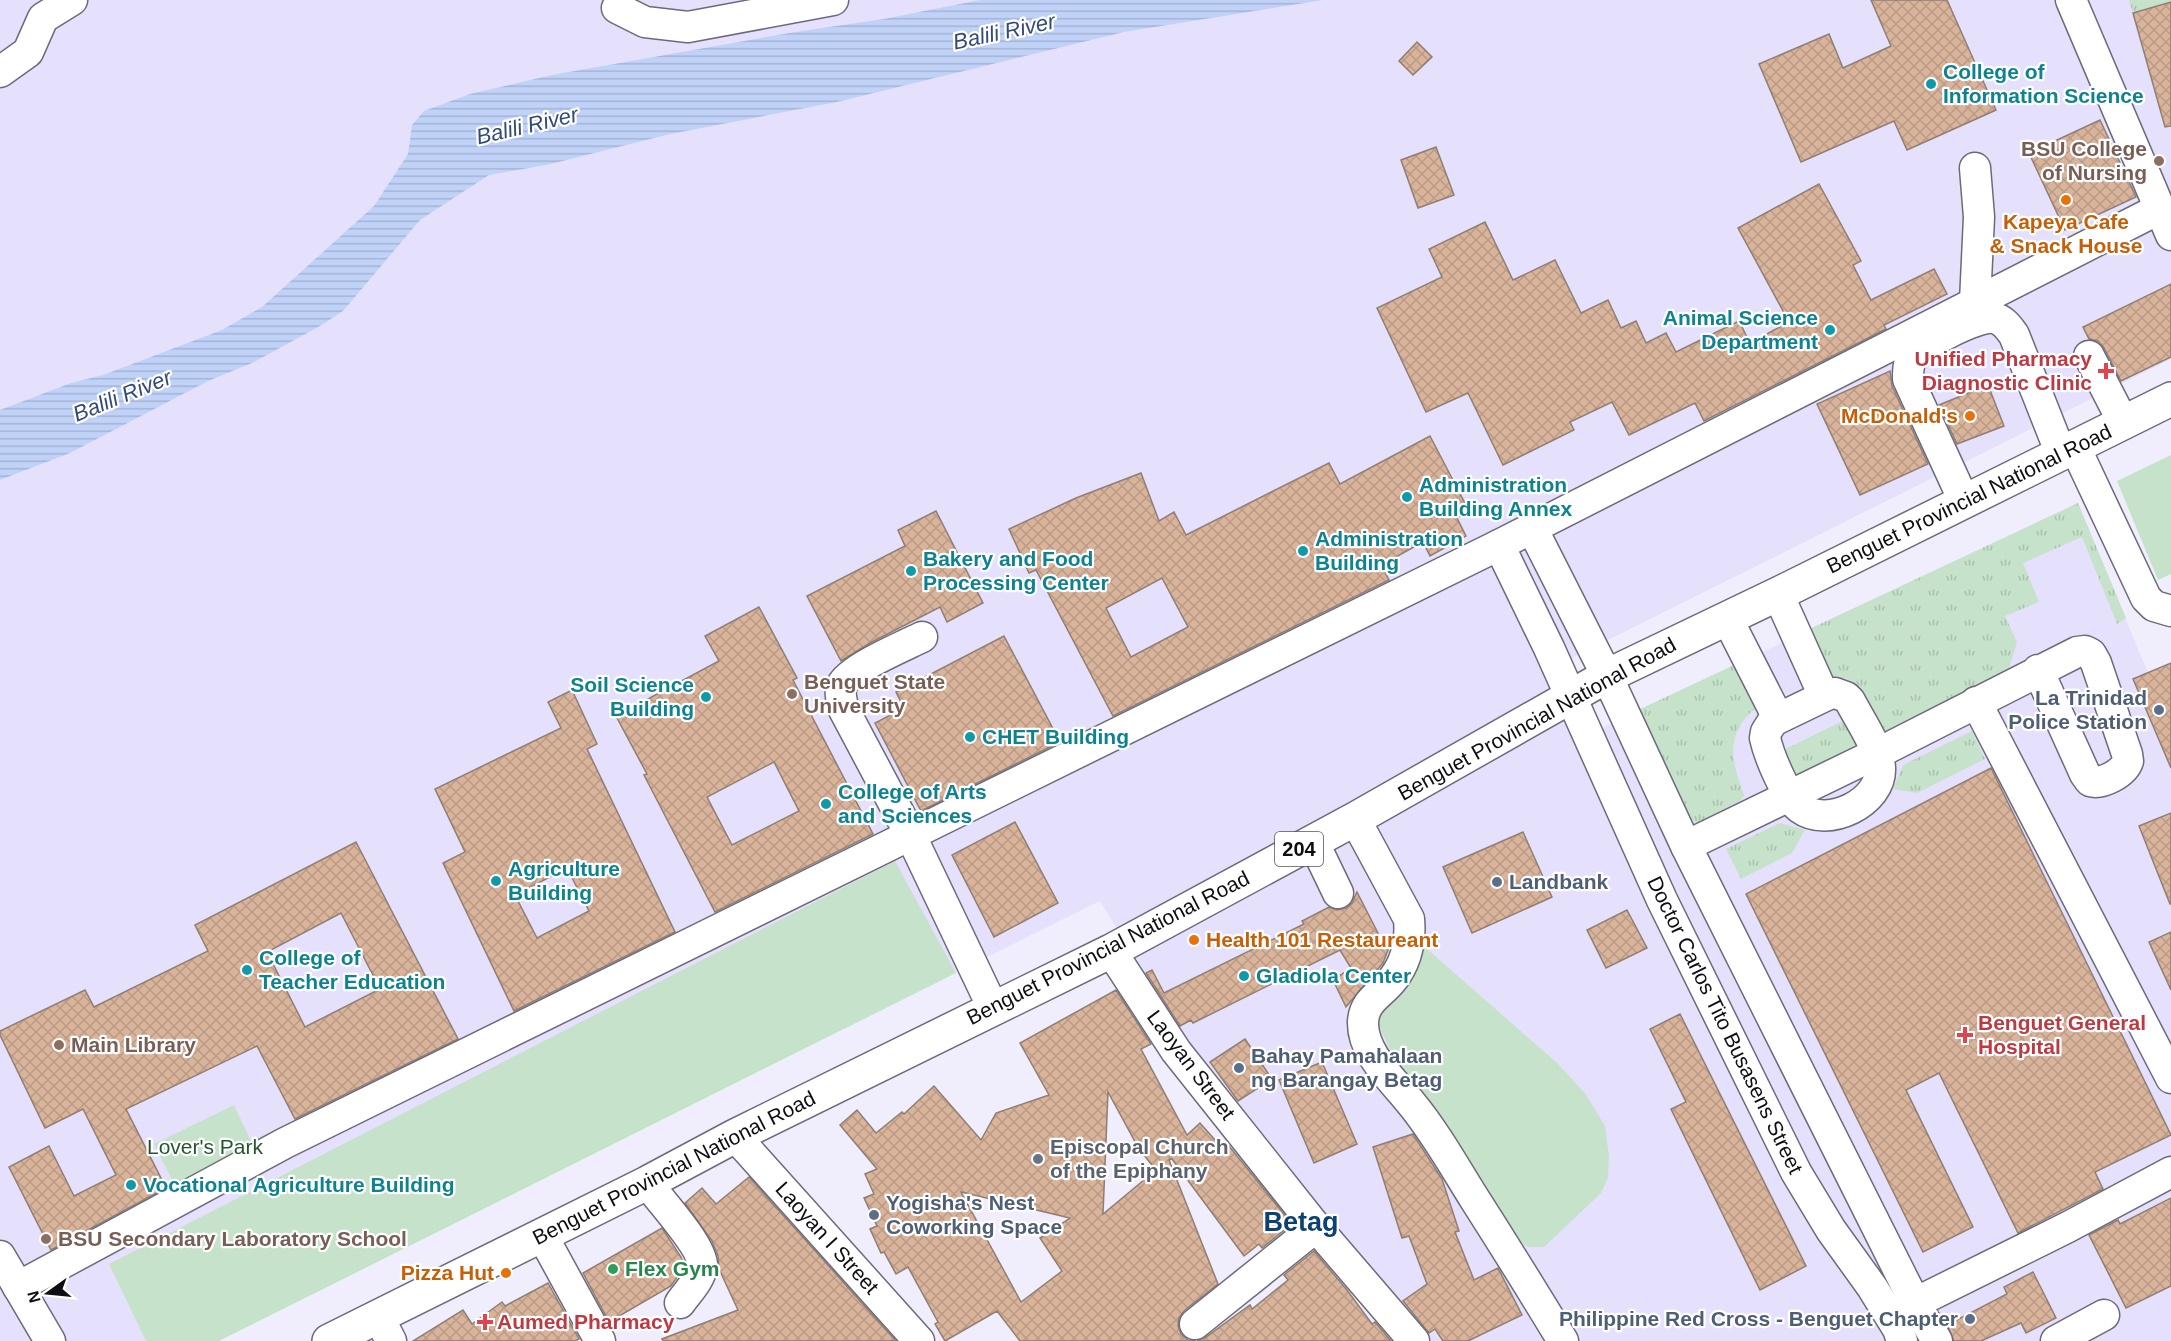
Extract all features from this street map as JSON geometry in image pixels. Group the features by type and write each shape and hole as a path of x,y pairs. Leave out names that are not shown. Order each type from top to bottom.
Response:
{"highway":[{"name":"Benguet Provincial National Road","path":"328,1341 384,1329 542,1235 735,1136 1111,951 1355,819 1607,676 2171,399"}],"street":[{"path":"0,72 28,52 38,9 72,0"},
{"path":"617,8 645,22 688,27 833,0"},
{"path":"18,1287 285,1143 1499,545 1975,302 2165,222 2071,0"},
{"path":"1975,168 1979,217 1975,302"},
{"path":"1964,501 1908,379 1908,366 1914,355 1927,346 1972,321 1994,318 2003,322 2014,335 2068,450 2146,598 2154,606 2171,611"},
{"path":"2090,356 2123,422"},
{"path":"1532,528 1607,676 1686,846 1915,1303 1937,1341"},
{"name":"Doctor Carlos Tito Busasens Street","path":"1499,545 1662,900 1796,1172 1831,1230 1872,1287 1898,1329 1902,1341"},
{"path":"1778,594 1824,696"},
{"path":"1727,618 1778,718"},
{"path":"922,636 851,673 842,686 843,708 911,836 993,1008"},
{"path":"1686,846 1877,753 2038,670"},
{"path":"1789,796 1765,738 1769,726 1778,718 1835,693 1846,697 1877,753"},
{"path":"1976,702 2171,1078"},
{"path":"1355,819 1409,919 1411,936 1407,954 1393,979 1377,993 1366,1008 1363,1022 1366,1040 1378,1062 1427,1123 1563,1341"},
{"path":"1313,842 1338,893"},
{"name":"Laoyan Street","path":"1111,951 1176,1051 1316,1227 1414,1341"},
{"name":"Laoyan I Street","path":"735,1136 919,1341"},
{"path":"1915,1303 2068,1227 2171,1172"},
{"path":"647,1183 699,1250 702,1267 680,1303"},
{"path":"1195,1324 1316,1227"},
{"path":"542,1235 600,1341"},
{"path":"0,1256 50,1341"},
{"path":"2056,1341 2104,1315"}],"shaded area":[{"name":"Benguet State University","path":"0,0 2171,0 2171,359 1568,660 1602,728 2078,503 2171,729 2171,1341 1424,1341 1326,1225 1295,1174 1185,1042 1100,901 212,1341 0,1341"}],"green space":[{"path":"2129,0 2171,0 2171,2 2133,13"},
{"path":"2171,455 2171,574 2158,580 2117,481"},
{"path":"2078,503 2126,618 2117,624 2082,537 2023,563 2039,602 2005,616 2017,642 2007,675 1884,735 1855,683 1846,678 1829,680 1805,631"},
{"path":"1736,664 1756,708 1737,731 1733,748 1735,767 1744,796 1741,800 1697,823 1688,818 1634,712"},
{"path":"1845,720 1860,746 1798,776 1794,775 1785,752 1787,748"},
{"path":"1972,731 1985,759 1917,793 1893,789 1903,765"},
{"path":"1780,823 1805,830 1792,853 1741,879 1726,849"},
{"path":"895,861 956,973 219,1341 146,1341 109,1264"},
{"path":"1419,942 1556,1062 1585,1093 1605,1126 1609,1156 1608,1178 1601,1193 1544,1247 1528,1247 1514,1238 1389,1047 1379,1026 1378,1013"},
{"name":"Lover's Park","path":"234,1105 255,1150 176,1188 154,1144"}],"water":[{"name":"Balili River","path":"980,0 1323,0 1124,32 837,102 670,134 551,164 489,175 420,220 343,311 320,326 252,363 208,381 70,453 0,480 0,410 71,383 103,375 222,330 262,307 374,206 408,154 412,125 424,111 470,94 552,75 795,32 884,19"}],"building":[{"path":"1871,0 1947,0 1996,110 1907,150 1894,121 1801,162 1759,64 1829,34 1843,68 1891,46"},
{"path":"2171,2 2171,126 2165,127 2133,13"},
{"path":"1417,42 1432,57 1413,75 1399,61"},
{"path":"2100,120 2136,197 2065,230 2029,153"},
{"path":"1436,147 1454,195 1418,208 1401,160"},
{"path":"1819,184 1861,261 1853,265 1871,300 1934,269 1947,294 1884,325 1886,329 1704,421 1695,403 1629,435 1612,402 1570,422 1574,430 1503,465 1468,393 1426,412 1377,308 1442,277 1429,249 1485,222 1513,280 1555,260 1581,313 1608,300 1621,328 1636,321 1646,343 1666,333 1676,352 1739,321 1750,343 1789,322 1738,228"},
{"path":"2171,284 2171,357 2121,381 2104,348 2098,341 2089,339 2083,327"},
{"path":"1890,371 1892,386 1928,464 1860,495 1817,404"},
{"name":"McDonald's","path":"1988,385 2004,426 1957,444 1939,405"},
{"path":"1430,436 1469,511 1457,518 1466,536 1430,556 1423,542 1381,565 1389,580 1113,716 1036,570 1029,573 1009,529 1076,498 1141,473 1159,521 1174,512 1186,535 1329,463 1340,484","holes":["1162,578 1188,627 1131,657 1106,608"]},
{"name":"Bakery and Food Processing Center","path":"936,511 983,603 947,622 940,607 870,643 841,661 807,596 905,546 898,530"},
{"name":"College of Arts and Sciences","path":"759,607 797,678 793,680 873,834 715,912 616,716 719,661 705,636","holes":["774,762 799,811 732,845 707,797"]},
{"name":"CHET Building","path":"1004,636 1060,742 921,811 875,723 904,708 896,692"},
{"name":"La Trinidad Police Station","path":"2171,663 2171,768 2133,679"},
{"name":"Agriculture Building","path":"572,690 597,744 587,749 675,932 514,1011 443,863 465,852 435,789 561,728 548,702","holes":["567,868 589,911 537,938 515,895"]},
{"name":"Benguet General Hospital","path":"1991,768 2171,1135 2095,1172 2103,1189 2018,1233 1939,1073 1906,1090 1973,1227 1923,1252 1746,894"},
{"path":"2171,813 2171,904 2170,904 2139,826"},
{"path":"1015,822 1058,903 994,937 952,855"},
{"name":"Landbank","path":"1523,832 1552,897 1472,933 1443,867"},
{"path":"356,842 458,1039 295,1119 257,1046 126,1109 166,1188 51,1250 9,1167 49,1146 74,1196 116,1175 83,1109 45,1128 0,1031 85,990 94,1007 208,951 195,925","holes":["341,913 380,989 305,1027 267,952"]},
{"path":"1357,892 1381,939 1389,935 1391,942 1383,963 1346,1007 1333,980 1351,968 1340,950 1193,1023 1191,1020 1180,1026 1146,973 1152,970 1164,993 1304,924 1302,921 1329,907 1337,910 1346,908 1352,903"},
{"path":"1627,910 1647,948 1606,968 1587,930"},
{"path":"2171,932 2171,990 2149,942"},
{"path":"1116,990 1151,1044 1141,1049 1187,1135 1200,1123 1224,1150 1229,1146 1292,1224 1262,1248 1259,1244 1244,1256 1172,1159 1169,1160 1218,1284 1184,1311 1179,1318 1178,1326 1181,1334 1188,1340 1196,1341 1020,1341 997,1311 945,1341 935,1324 938,1322 908,1267 896,1274 884,1252 881,1253 870,1229 877,1226 864,1198 874,1194 865,1174 877,1169 840,1125 857,1110 876,1133 902,1112 904,1114 934,1086 981,1140 996,1113 1049,1095 1020,1043","holes":["1108,1092 1139,1149 1156,1170 1103,1214","961,1192 1070,1218 1040,1238 1062,1271 1021,1302"]},
{"path":"1680,1014 1806,1266 1760,1290 1671,1109 1686,1102 1650,1029"},
{"name":"Bahay Pamahalaan ng Barangay Betag","path":"1245,1039 1272,1079 1238,1101 1210,1062"},
{"path":"1322,1062 1357,1144 1314,1163 1279,1080"},
{"path":"1413,1134 1442,1179 1459,1231 1455,1232 1474,1280 1498,1268 1522,1315 1468,1341 1443,1341 1435,1329 1429,1333 1403,1301 1427,1284 1409,1236 1402,1238 1373,1147"},
{"path":"749,1177 896,1341 663,1341 662,1339 738,1310 719,1269 718,1256 712,1241 685,1203 702,1188 716,1204"},
{"path":"2171,1198 2171,1286 2126,1308 2089,1235 2118,1220 2120,1224"},
{"path":"662,1228 681,1257 684,1264 683,1269 671,1286 609,1322 583,1273"},
{"path":"1314,1251 1372,1324 1375,1322 1391,1341 1197,1341 1250,1305 1252,1309 1288,1280 1284,1275"},
{"path":"2033,1272 2056,1318 2026,1333 2021,1323 1981,1341 1954,1341 1947,1325 2007,1294 2004,1287"},
{"path":"548,1283 579,1339 575,1341 413,1341 463,1310 472,1324 502,1302 505,1306"}],"place":[{"name":"College of Information Science","path":"1931,84"},
{"name":"BSU College of Nursing","path":"2159,161"},
{"name":"Kapeya Cafe & Snack House","path":"2066,200"},
{"name":"Animal Science Department","path":"1830,330"},
{"name":"Unified Pharmacy Diagnostic Clinic","path":"2106,371"},
{"name":"McDonald's","path":"1970,416"},
{"name":"Administration Building Annex","path":"1407,497"},
{"name":"Administration Building","path":"1303,551"},
{"name":"Bakery and Food Processing Center","path":"911,571"},
{"name":"Benguet State University","path":"792,694"},
{"name":"Soil Science Building","path":"706,697"},
{"name":"La Trinidad Police Station","path":"2159,710"},
{"name":"CHET Building","path":"970,737"},
{"name":"College of Arts and Sciences","path":"826,804"},
{"name":"Agriculture Building","path":"496,881"},
{"name":"Landbank","path":"1497,882"},
{"name":"Health 101 Restaureant","path":"1194,940"},
{"name":"College of Teacher Education","path":"247,970"},
{"name":"Gladiola Center","path":"1244,976"},
{"name":"Benguet General Hospital","path":"1965,1035"},
{"name":"Main Library","path":"59,1045"},
{"name":"Bahay Pamahalaan ng Barangay Betag","path":"1239,1068"},
{"name":"Episcopal Church of the Epiphany","path":"1038,1159"},
{"name":"Vocational Agriculture Building","path":"131,1185"},
{"name":"Yogisha's Nest Coworking Space","path":"874,1215"},
{"name":"BSU Secondary Laboratory School","path":"46,1239"},
{"name":"Flex Gym","path":"613,1269"},
{"name":"Pizza Hut","path":"506,1273"},
{"name":"Philippine Red Cross - Benguet Chapter","path":"1970,1319"},
{"name":"Aumed Pharmacy","path":"485,1322"}],"district":[{"name":"Betag","path":"1301,1222"}]}
